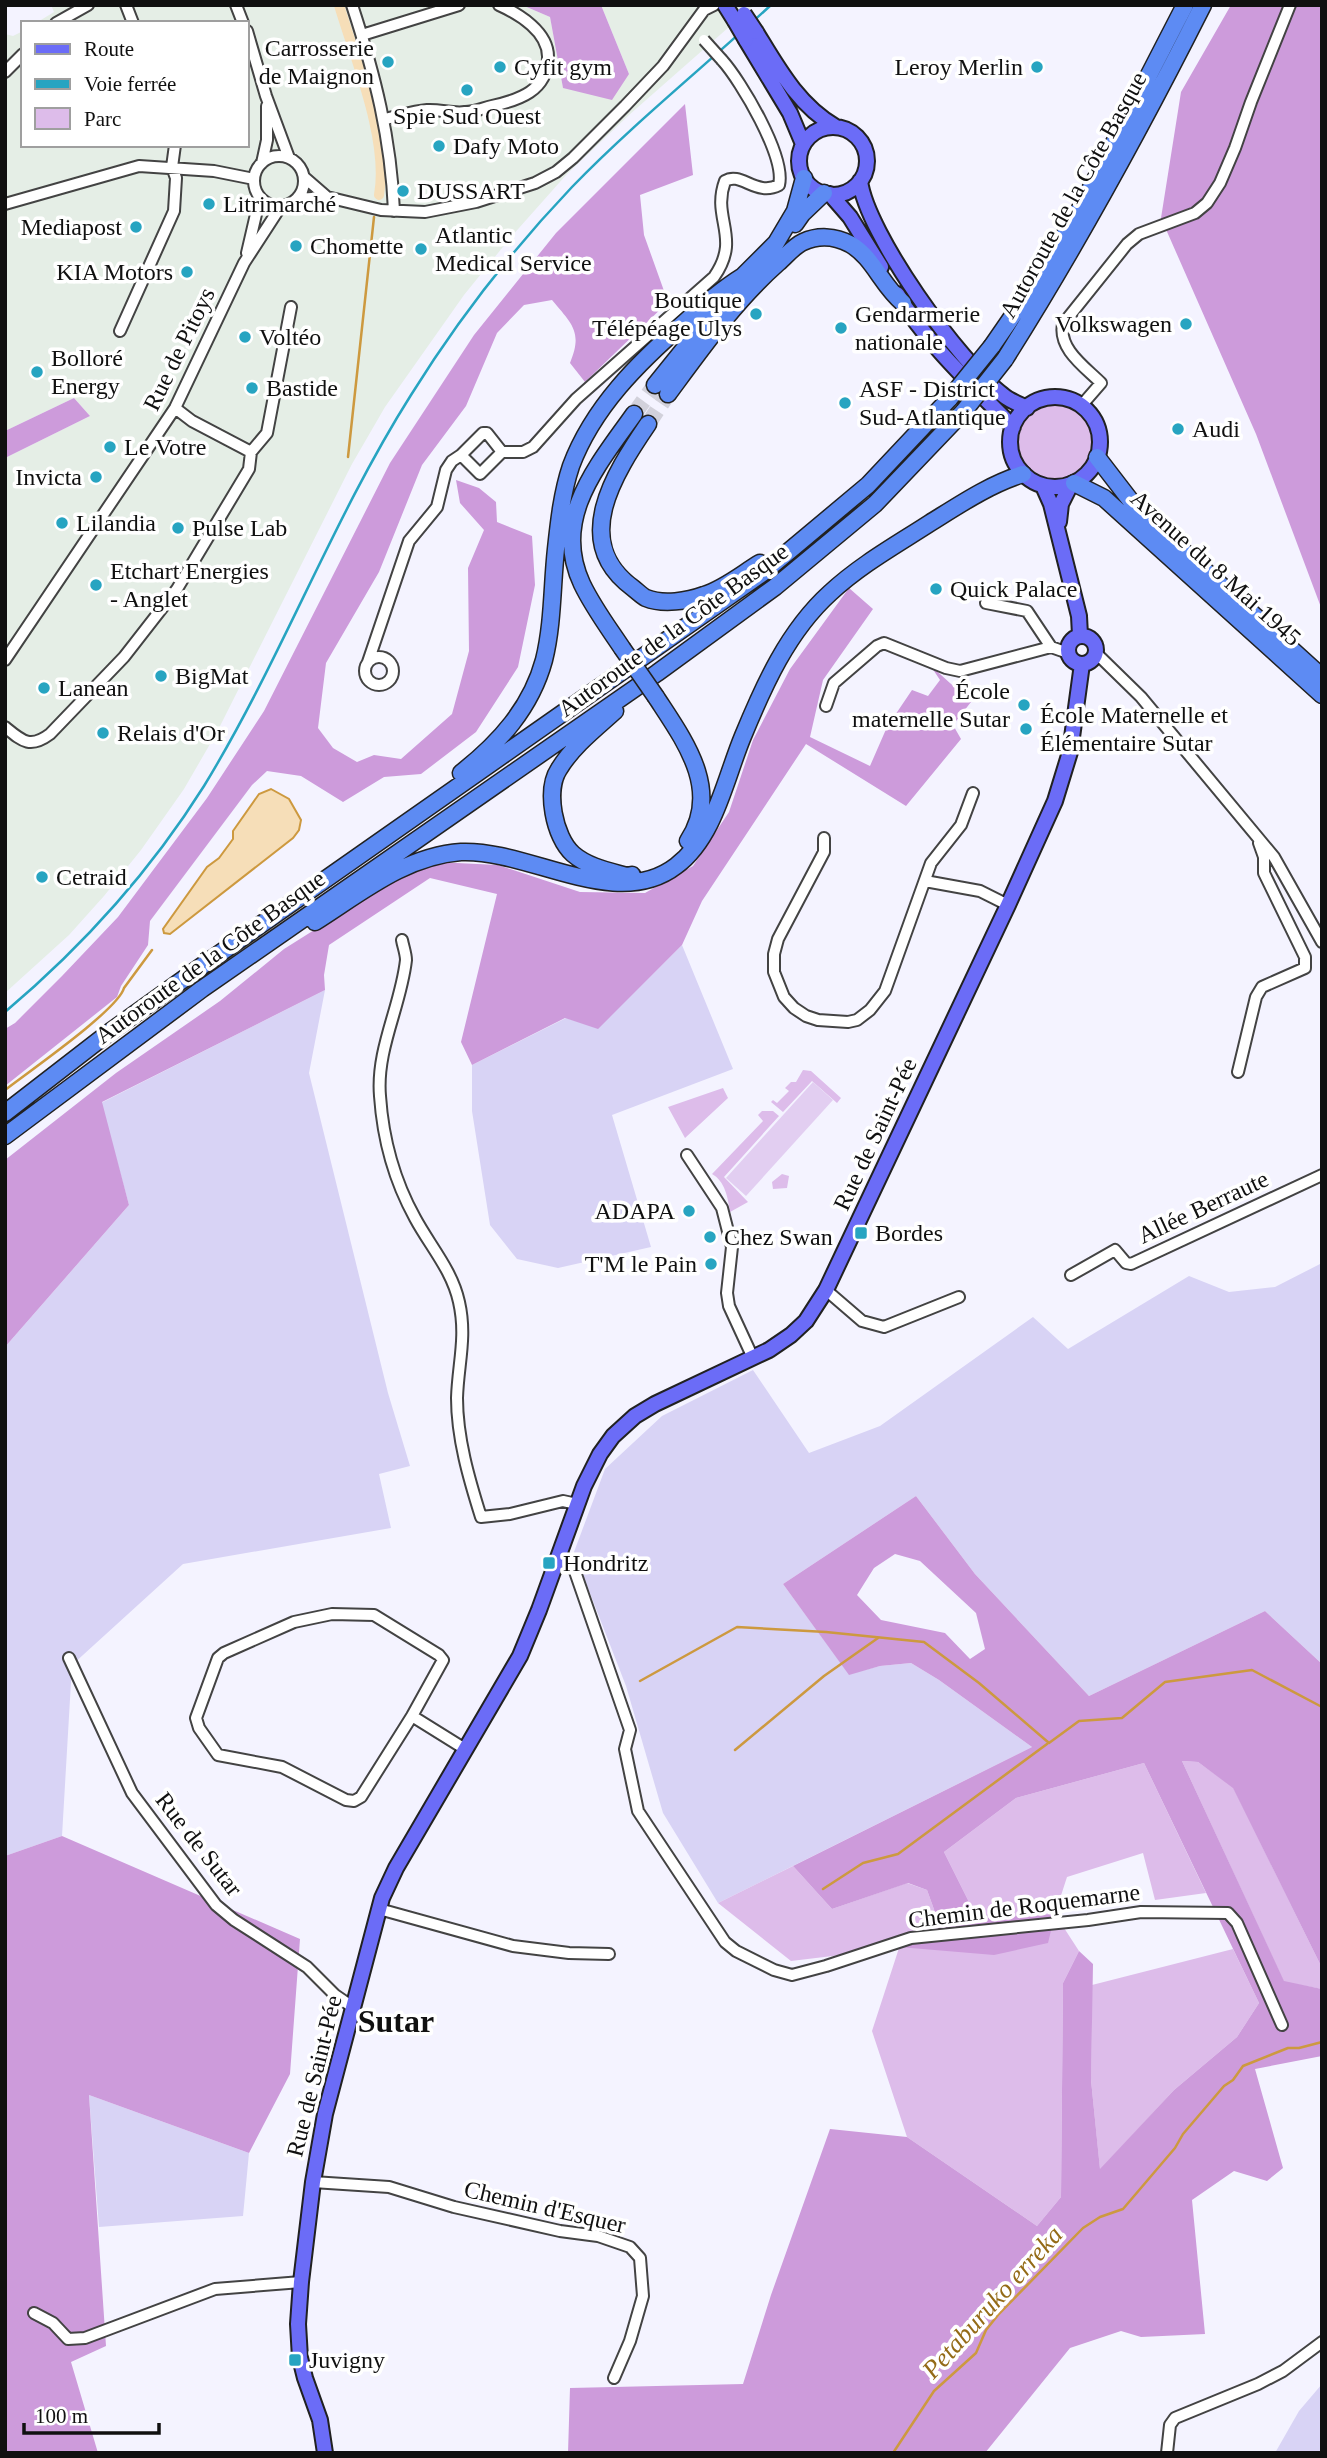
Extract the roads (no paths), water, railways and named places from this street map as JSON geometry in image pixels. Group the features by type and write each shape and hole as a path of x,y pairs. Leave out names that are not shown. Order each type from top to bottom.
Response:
{"highway":[{"name":"Autoroute de la Côte Basque","path":"5,1113 127,1019 764,572 868,485 950,398 992,346 1041,275 1081,207 1185,5"},
{"name":"Autoroute de la Côte Basque","path":"5,1136 191,997 657,673 775,587 834,540 905,475 964,411 1005,359 1052,285 1093,214 1203,5"},
{"path":"751,278 788,224 801,194 804,178"},
{"path":"662,390 802,214 827,194"},
{"path":"399,827 423,802 465,769 513,724 530,696 544,660 560,510 572,466 587,432 618,386 724,288 751,278 800,243 813,238 834,238 860,250 890,293 903,303"},
{"path":"634,414 592,473 577,505 572,531 574,558 581,582 622,648 656,697 679,733 699,770 702,802 696,829 680,853 652,870 627,876 594,867 572,853 556,827 552,797 557,771 576,747 657,673"},
{"path":"648,424 619,467 603,510 601,529 602,545 608,564 619,578 647,598 676,602 706,595 822,525"},
{"name":"Avenue du 8 Mai 1945","path":"1097,457 1136,509 1322,677"},
{"path":"289,928 314,923 404,866 436,856 463,852 492,855 607,882 628,884 651,880 674,868 692,853 706,830 762,691 780,656 815,609 830,593 872,560 959,505 1000,482 1023,474"},
{"name":"Avenue du 8 Mai 1945","path":"1073,483 1104,498 1322,695"}],"main road":[{"path":"725,5 739,13 803,144"},
{"path":"751,36 791,88 824,120 855,134 862,142 867,160 860,181 862,193 894,259 937,322 996,390 1027,408"},
{"path":"836,127 814,132 803,144 799,161 804,178 816,190 827,194 850,217 903,303 955,370 1013,427"},
{"path":"827,194 847,191 860,181"},
{"path":"1054,398 1063,398 1082,406 1097,426 1100,439 1097,457 1086,475 1073,483 1053,487 1044,486 1023,474 1012,452 1010,439 1013,427 1027,408 1035,402 1054,398"},
{"path":"1057,533 1061,504 1073,483"},
{"path":"1044,486 1079,616 1080,635"},
{"path":"1080,635 1093,640 1097,653 1091,661 1082,664 1073,661 1068,653 1072,639 1080,635"},
{"name":"Rue de Saint-Pée","path":"325,2448 320,2420 304,2378 298,2337 301,2282 313,2182 325,2114 379,1909 396,1868 520,1656 577,1504 600,1454 624,1424 655,1404 769,1350 791,1335 806,1321 826,1290 1055,801 1070,752 1082,664"}],"street":[{"path":"60,21 88,5"},
{"path":"352,5 385,119 394,211"},
{"path":"362,35 458,5"},
{"path":"385,119 425,110 464,113 523,98 533,91 543,79 547,67 547,47 530,24 499,5"},
{"path":"267,96 267,140 262,163 254,180 260,197 273,206 281,206 297,199 327,197 365,207 425,212 499,196 556,172 663,66 693,28 701,10 714,5"},
{"path":"1082,406 1101,383 1063,342 1063,324 1127,244 1139,234 1195,213 1207,203 1220,183 1235,148 1290,5"},
{"path":"461,454 480,474 502,452 523,452 533,447 576,399 714,277 726,256 726,224 720,204 725,181 731,177 750,186 773,188 779,185 779,165 745,90 693,28"},
{"path":"248,35 289,158 299,166 304,177 304,185 297,199"},
{"path":"5,72 21,56"},
{"path":"120,331 174,211 176,178 172,167 175,147"},
{"path":"262,163 275,157 289,158"},
{"path":"5,204 139,166 228,173 254,180"},
{"path":"304,177 327,197"},
{"path":"244,262 260,197"},
{"path":"244,262 281,206"},
{"name":"Rue de Pitoys","path":"5,660 175,408 244,262"},
{"path":"5,727 24,741 33,743 50,734 124,657 177,589 249,469 251,452 267,433 291,307"},
{"path":"175,408 192,421 251,452"},
{"path":"368,662 409,541 437,508 446,470 483,433 486,433 502,452"},
{"path":"986,603 1027,611 1051,647"},
{"path":"826,706 834,683 884,643 960,671 1051,647 1068,653"},
{"path":"1097,653 1141,697 1274,857 1322,942"},
{"path":"824,838 824,852 778,939 774,954 774,972 784,997 806,1016 848,1023 856,1020 879,1000 885,990 932,863 961,825 973,793"},
{"path":"1238,1072 1256,997 1262,987 1305,968 1305,957 1264,873 1264,857 1256,835"},
{"path":"925,881 980,891 1008,905"},
{"path":"402,940 406,958 381,1071 379,1093 384,1135 396,1179 416,1220 436,1249 458,1296 464,1330 457,1394 458,1425 481,1517 510,1514 563,1501 577,1504"},
{"path":"687,1155 722,1208 732,1247 727,1293 729,1306 753,1358"},
{"name":"Allée Berraute","path":"1071,1275 1115,1250 1126,1263 1131,1264 1322,1175"},
{"path":"826,1290 862,1321 884,1327 959,1297"},
{"name":"Chemin de Roquemarne","path":"560,1553 572,1563 630,1730 625,1749 639,1811 725,1942 737,1951 774,1970 792,1975 911,1938 943,1933 1088,1920 1141,1912 1228,1913 1237,1923 1282,2025"},
{"path":"332,1614 374,1615 443,1660 412,1716 361,1797 354,1801 346,1800 282,1767 218,1755 199,1728 196,1718 218,1658 224,1653 294,1622 332,1614"},
{"name":"Rue de Sutar","path":"69,1658 132,1793 216,1905 234,1920 307,1967 335,1995 354,2008"},
{"path":"412,1716 465,1749"},
{"path":"379,1909 513,1945 569,1953 609,1954"},
{"name":"Chemin d'Esquer","path":"313,2182 389,2187 432,2202 560,2231 598,2236 630,2247 640,2258 643,2295 630,2341 614,2378"},
{"path":"34,2313 53,2323 68,2340 85,2338 215,2289 301,2282"},
{"path":"1167,2453 1170,2426 1175,2418 1258,2384 1283,2371 1322,2342"}],"waterway":[{"path":"339,5 375,125 381,173 379,195"},
{"path":"348,457 374,217"},
{"path":"5,1090 106,1011 152,950"},
{"path":"640,1681 737,1627 826,1632 924,1642 979,1683 1049,1743 1079,1721 1122,1718 1165,1682 1252,1670 1322,1707"},
{"path":"735,1750 824,1676 878,1638"},
{"path":"823,1889 863,1863 898,1854 1047,1744"},
{"name":"Petaburuko erreka","path":"893,2453 934,2391 976,2353 986,2330 998,2315 1083,2228 1100,2217 1123,2209 1175,2148 1183,2134 1243,2066 1288,2048 1322,2042"}],"tunnel":[{"path":"634,414 655,385"},
{"path":"648,424 668,394"}],"railway":[{"path":"5,1012 88,935 138,878 183,818 232,738 356,491 383,443 429,367 486,287 550,211 596,163 771,5"}],"place":[{"name":"Carrosserie de Maignon","path":"388,62"},
{"name":"Cyfit gym","path":"500,67"},
{"name":"Leroy Merlin","path":"1037,67"},
{"name":"Spie Sud Ouest","path":"467,90"},
{"name":"Dafy Moto","path":"439,146"},
{"name":"DUSSART","path":"403,191"},
{"name":"Litrimarché","path":"209,204"},
{"name":"Mediapost","path":"136,227"},
{"name":"Chomette","path":"296,246"},
{"name":"Atlantic Medical Service","path":"421,249"},
{"name":"KIA Motors","path":"187,272"},
{"name":"Boutique Télépéage Ulys","path":"756,314"},
{"name":"Volkswagen","path":"1186,324"},
{"name":"Gendarmerie nationale","path":"841,328"},
{"name":"Voltéo","path":"245,337"},
{"name":"Bolloré Energy","path":"37,372"},
{"name":"Bastide","path":"252,388"},
{"name":"ASF - District Sud-Atlantique","path":"845,403"},
{"name":"Audi","path":"1178,429"},
{"name":"Le Votre","path":"110,447"},
{"name":"Invicta","path":"96,477"},
{"name":"Lilandia","path":"62,523"},
{"name":"Pulse Lab","path":"178,528"},
{"name":"Etchart Energies - Anglet","path":"96,585"},
{"name":"Quick Palace","path":"936,589"},
{"name":"BigMat","path":"161,676"},
{"name":"Lanean","path":"44,688"},
{"name":"École maternelle Sutar","path":"1024,705"},
{"name":"École Maternelle et Élémentaire Sutar","path":"1026,729"},
{"name":"Relais d'Or","path":"103,733"},
{"name":"Cetraid","path":"42,877"},
{"name":"ADAPA","path":"689,1211"},
{"name":"Bordes","path":"861,1233"},
{"name":"Chez Swan","path":"710,1237"},
{"name":"T'M le Pain","path":"711,1264"},
{"name":"Hondritz","path":"549,1563"},
{"name":"Juvigny","path":"295,2360"}],"district":[{"name":"Sutar","path":"396,2021"}]}
